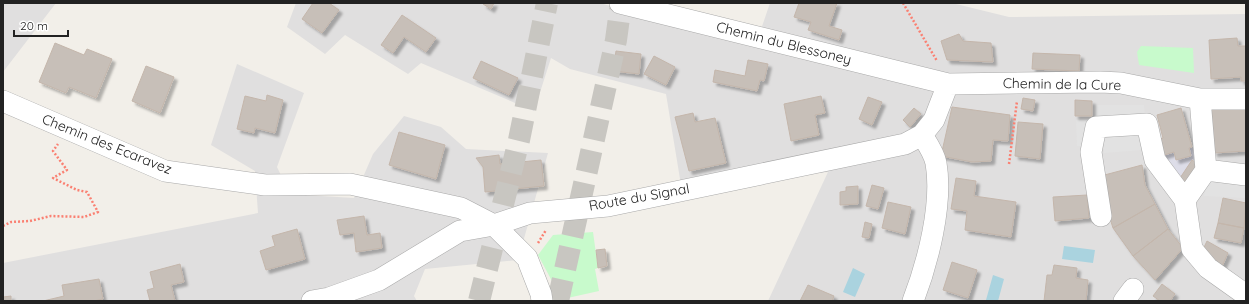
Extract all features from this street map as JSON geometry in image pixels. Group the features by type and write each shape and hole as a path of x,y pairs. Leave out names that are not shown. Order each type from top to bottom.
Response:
{"street":[{"name":"Chemin du Blessoney","path":"620,3 945,76"},
{"name":"Chemin de la Cure","path":"945,76 1019,83 1121,83 1200,99 1246,99"},
{"name":"Route du Signal","path":"312,301 329,298 379,280 460,231 494,225 530,213 608,206 905,144 922,135 934,120 945,76"},
{"path":"1185,200 1206,170 1200,99"},
{"name":"Chemin des Ecaravez","path":"3,101 165,171 265,185 350,184 461,208 494,225 527,258 541,294 542,301"},
{"path":"1101,216 1091,152 1096,127 1147,124 1155,160 1185,200 1192,249 1208,268 1246,295"},
{"path":"913,301 918,288 937,213 936,162 922,135"},
{"path":"1206,170 1246,175"}],"path":[{"path":"903,3 945,76"},
{"path":"1009,164 1019,83"},
{"path":"3,226 11,222 30,221 51,216 84,218 98,212 87,192 77,190 53,178 67,170 54,151 59,142"}],"shaded area":[{"path":"3,3 56,3 3,72"},
{"path":"296,3 600,3 651,18 756,44 770,3 952,3 1009,17 1246,14 1246,301 768,301 828,172 681,185 666,94 570,69 551,58 534,111 421,63 408,74 345,35 325,54 287,27"},
{"path":"237,64 304,93 277,167 290,194 354,198 373,154 404,116 441,127 466,149 548,153 518,260 425,269 414,296 417,301 3,301 3,263 258,213 255,171 211,145"},
{"path":"1094,105 1144,105 1145,119 1095,120"},
{"path":"1076,120 1090,120 1091,145 1077,146"},
{"path":"1142,135 1143,150 1104,153 1103,138"},
{"path":"1192,147 1196,157 1178,181 1161,156 1174,152 1176,160"},
{"path":"1207,182 1246,184 1246,198 1204,196"}],"green space":[{"path":"1141,46 1193,48 1194,73 1139,65 1137,52"},
{"path":"593,232 598,268 595,269 599,291 554,301 552,281 538,255 553,235"}],"water":[{"path":"1064,246 1095,250 1093,263 1062,259"},
{"path":"853,268 865,274 855,297 843,292"},
{"path":"993,275 1004,279 998,301 986,300"}],"building":[{"path":"313,3 329,3 339,10 322,33 302,19"},
{"path":"494,3 491,9 483,4"},
{"path":"799,3 837,3 829,26 842,30 839,40 808,30 811,22 794,17"},
{"path":"402,15 436,38 426,52 404,37 393,53 381,45"},
{"path":"959,34 963,41 991,43 993,62 947,60 941,41"},
{"path":"1237,38 1238,46 1246,46 1246,81 1241,81 1241,77 1211,79 1209,40"},
{"path":"55,43 84,55 87,49 112,59 96,98 69,87 66,93 39,82"},
{"path":"616,51 641,54 639,74 613,71"},
{"path":"1033,53 1080,55 1079,71 1032,69"},
{"path":"654,56 675,67 666,85 644,74"},
{"path":"748,60 768,64 764,81 760,80 757,91 713,82 715,70 745,76"},
{"path":"481,61 518,78 509,95 473,78"},
{"path":"146,66 174,77 160,113 132,101"},
{"path":"267,95 283,100 275,133 255,128 254,133 237,129 245,96 266,101"},
{"path":"821,96 825,113 815,115 819,135 791,141 784,104"},
{"path":"868,97 882,102 872,125 859,119"},
{"path":"1023,98 1035,100 1033,111 1021,109"},
{"path":"1075,100 1092,101 1092,116 1075,116"},
{"path":"1246,101 1246,151 1214,153 1211,105"},
{"path":"952,107 1010,115 1008,141 993,140 991,161 972,162 941,156"},
{"path":"914,108 921,114 910,127 903,120"},
{"path":"1181,108 1192,147 1189,148 1191,156 1176,160 1174,152 1161,156 1157,140 1163,138 1157,115"},
{"path":"693,113 695,122 715,118 726,163 689,171 675,117"},
{"path":"1018,122 1043,124 1040,159 1015,156"},
{"path":"399,132 445,145 436,179 389,165"},
{"path":"499,155 500,164 541,160 544,186 485,192 483,167 476,158"},
{"path":"1192,160 1200,165 1186,186 1178,181"},
{"path":"1142,165 1145,185 1155,204 1113,228 1097,177"},
{"path":"956,178 976,181 974,196 1016,202 1011,237 965,230 967,211 951,209"},
{"path":"872,185 884,188 878,209 866,206"},
{"path":"858,186 858,204 840,205 840,192 846,191 846,187"},
{"path":"1087,195 1089,218 1055,221 1053,197"},
{"path":"1223,198 1246,203 1244,228 1218,223"},
{"path":"888,202 911,207 905,234 882,228"},
{"path":"1155,204 1168,229 1133,256 1113,228"},
{"path":"364,216 367,235 380,233 382,248 356,252 354,233 340,235 337,220"},
{"path":"865,222 872,224 869,238 862,237"},
{"path":"1218,223 1244,228 1241,243 1214,238"},
{"path":"297,229 305,259 266,270 260,251 275,246 272,236"},
{"path":"1168,229 1183,248 1155,280 1133,256"},
{"path":"1207,241 1228,253 1220,271 1200,256"},
{"path":"605,249 607,266 598,268 596,250"},
{"path":"952,262 977,270 968,298 943,290"},
{"path":"180,264 184,282 171,285 175,301 150,301 147,290 154,288 150,272"},
{"path":"1054,265 1077,268 1076,278 1088,280 1086,301 1044,301 1047,275 1052,275"},
{"path":"99,279 103,299 94,301 43,301 64,296 62,285"},
{"path":"1162,284 1175,294 1170,301 1160,301 1153,296"},
{"path":"808,285 834,296 832,301 800,301"},
{"path":"11,296 11,301 3,301 3,297"}],"tunnel":[{"path":"479,301 519,140 547,3"},
{"path":"558,301 616,40 621,3"}]}
